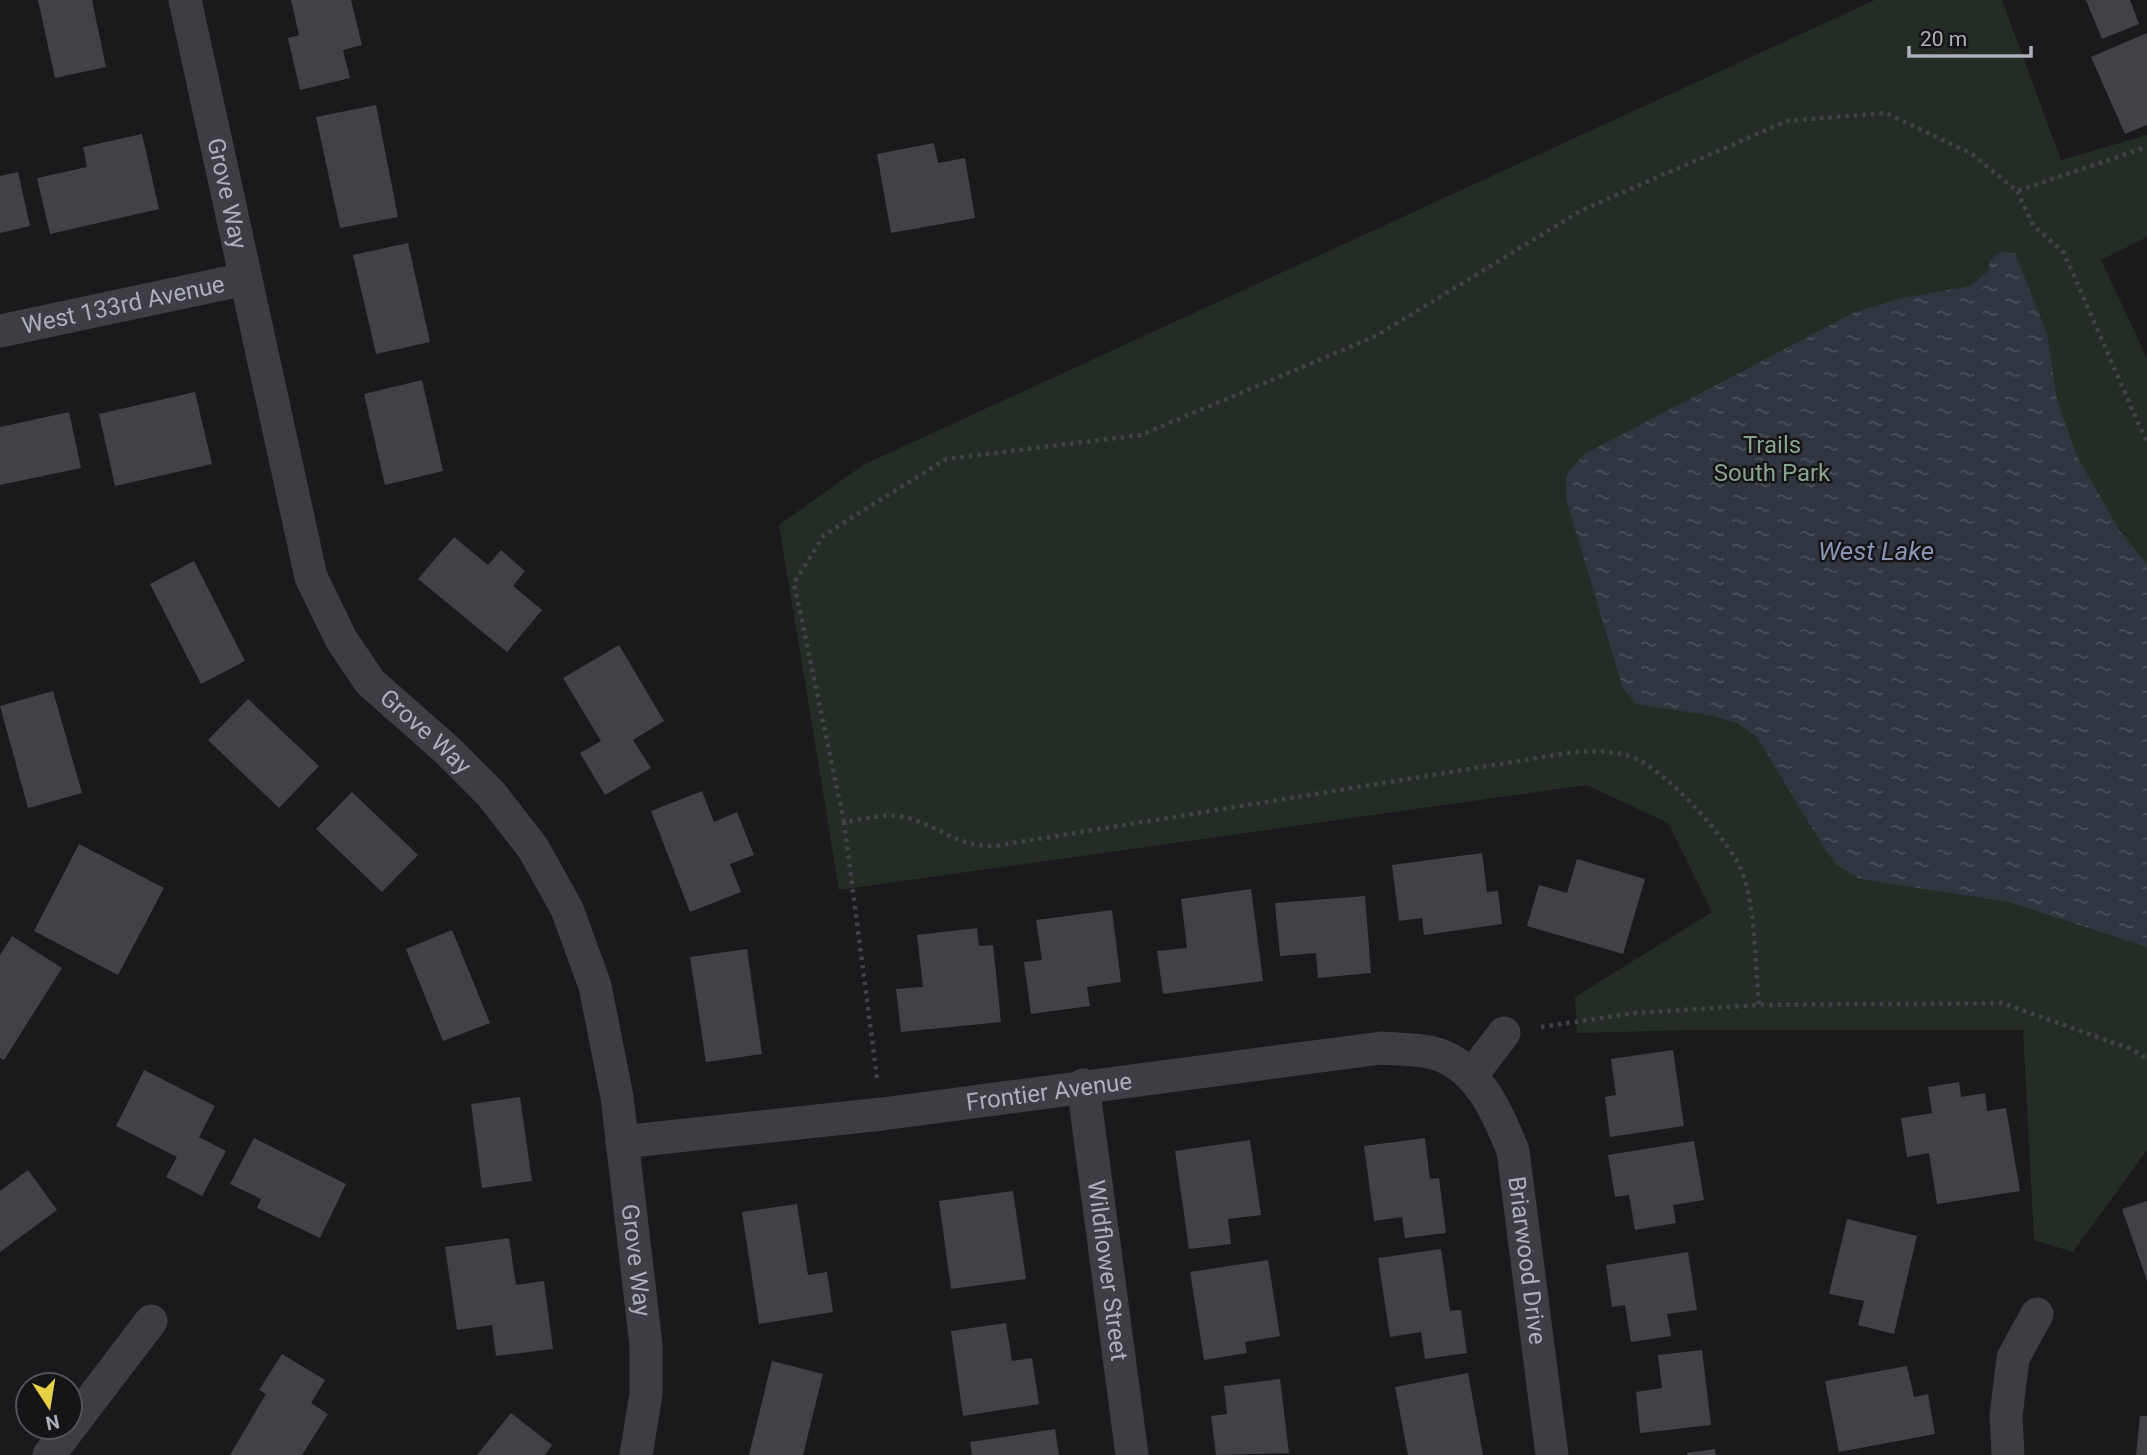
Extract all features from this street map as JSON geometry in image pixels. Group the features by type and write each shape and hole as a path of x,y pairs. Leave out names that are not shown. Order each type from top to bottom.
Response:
{"street":[{"name":"Grove Way","path":"185,0 311,577 341,639 370,682 447,750 491,794 533,848 567,909 595,986 617,1097 646,1345 646,1394 636,1455"},
{"name":"West 133rd Avenue","path":"0,331 245,279"},
{"path":"1471,1076 1504,1033"},
{"name":"Frontier Avenue","path":"622,1142 881,1114 1083,1085 1381,1048 1432,1052 1471,1076"},
{"name":"Briarwood Drive","path":"1471,1076 1496,1108 1513,1151 1552,1455"},
{"name":"Wildflower Street","path":"1083,1085 1132,1455"},
{"path":"2008,1455 2006,1416 2013,1358 2037,1314"},
{"path":"49,1455 151,1321"}],"path":[{"path":"881,1114 844,822 794,583 824,535 946,459 1141,435 1376,336 1582,210 1787,121 1886,113 1972,154 2017,191 2033,225 2064,253 2147,443"},
{"path":"2017,191 2147,147"},
{"path":"844,822 881,816 907,818 970,846 995,846 1574,752 1608,751 1641,761 1682,792 1743,874 1750,904 1759,1005"},
{"path":"1504,1033 1636,1013 1759,1005 2002,1003 2130,1048 2147,1059"}],"green space":[{"name":"Trails South Park","path":"1875,0 2002,0 2061,160 2147,135 2147,237 2101,260 2147,358 2147,1150 2073,1252 2034,1240 2023,1030 1695,1030 1577,1033 1575,997 1712,912 1668,823 1587,785 839,890 779,525 863,465"}],"water":[{"name":"West Lake","path":"2000,252 2015,253 2047,334 2057,400 2077,456 2119,530 2147,564 2147,947 2009,902 1860,879 1837,865 1757,737 1737,723 1713,716 1636,704 1623,689 1566,499 1566,476 1583,455 1853,313 1902,298 1971,286 1988,271 1990,260"}],"building":[{"path":"38,0 92,0 106,67 55,78"},
{"path":"291,0 351,0 362,45 343,50 350,78 300,90 288,38 299,35"},
{"path":"2086,0 2130,0 2139,24 2102,39"},
{"path":"2147,33 2147,125 2125,134 2091,57"},
{"path":"376,105 398,217 340,228 316,117"},
{"path":"142,134 159,209 50,234 37,178 87,167 83,147"},
{"path":"934,143 938,163 965,158 975,218 891,233 877,154"},
{"path":"18,172 30,226 0,233 0,176"},
{"path":"408,243 430,342 376,354 353,255"},
{"path":"422,380 443,471 385,485 364,394"},
{"path":"195,392 212,464 115,486 99,414"},
{"path":"69,412 81,468 0,485 0,427"},
{"path":"454,537 488,565 501,550 525,571 513,586 542,610 507,652 418,579"},
{"path":"194,561 245,661 201,684 150,584"},
{"path":"619,645 664,721 633,740 651,768 605,795 580,753 601,741 563,678"},
{"path":"53,691 82,793 28,808 0,706"},
{"path":"248,699 319,766 279,808 208,740"},
{"path":"702,791 714,822 737,812 754,855 730,864 741,892 690,912 651,811"},
{"path":"352,792 418,855 382,892 316,829"},
{"path":"79,844 164,888 118,975 34,931"},
{"path":"1482,853 1487,892 1498,891 1502,924 1424,935 1422,918 1399,921 1392,865"},
{"path":"1577,859 1645,879 1623,954 1527,926 1539,885 1567,893"},
{"path":"1251,889 1263,981 1163,994 1157,951 1187,948 1181,899"},
{"path":"1365,896 1371,973 1318,978 1316,953 1280,956 1275,903"},
{"path":"1112,910 1121,982 1087,987 1090,1006 1031,1014 1024,962 1042,960 1036,920"},
{"path":"977,928 979,946 993,945 1001,1022 901,1032 896,989 923,987 917,935"},
{"path":"452,930 490,1023 443,1041 406,949"},
{"path":"12,936 62,968 4,1060 0,1058 0,955"},
{"path":"747,949 762,1054 706,1062 690,957"},
{"path":"1673,1050 1684,1126 1610,1137 1605,1097 1616,1095 1611,1059"},
{"path":"144,1070 215,1106 199,1137 226,1151 202,1196 166,1177 177,1157 116,1126"},
{"path":"1959,1082 1961,1097 1985,1093 1987,1111 2006,1108 2020,1191 1937,1204 1929,1153 1907,1157 1901,1118 1932,1113 1928,1087"},
{"path":"520,1097 532,1181 482,1188 471,1104"},
{"path":"254,1138 346,1184 320,1238 257,1208 261,1199 230,1184"},
{"path":"1425,1138 1430,1179 1439,1178 1446,1233 1405,1238 1402,1217 1374,1221 1364,1146"},
{"path":"1250,1140 1261,1215 1228,1219 1231,1244 1189,1249 1175,1151"},
{"path":"1694,1141 1704,1200 1673,1205 1676,1223 1635,1230 1629,1195 1615,1197 1608,1155"},
{"path":"28,1170 57,1210 0,1252 0,1191"},
{"path":"1013,1191 1026,1279 951,1289 939,1201"},
{"path":"2147,1201 2147,1281 2122,1209"},
{"path":"797,1204 808,1275 827,1272 833,1312 759,1324 742,1212"},
{"path":"1847,1219 1917,1236 1894,1334 1858,1325 1864,1301 1829,1294"},
{"path":"509,1238 516,1285 544,1281 553,1349 496,1356 492,1325 457,1330 445,1247"},
{"path":"1441,1249 1450,1311 1461,1310 1467,1353 1425,1359 1421,1332 1390,1337 1378,1258"},
{"path":"1688,1252 1697,1310 1667,1314 1671,1336 1631,1342 1625,1305 1612,1307 1606,1265"},
{"path":"1268,1260 1280,1336 1245,1342 1247,1353 1204,1360 1190,1272"},
{"path":"1006,1323 1012,1361 1032,1358 1039,1404 963,1416 951,1331"},
{"path":"1702,1350 1711,1425 1640,1433 1636,1392 1662,1388 1658,1355"},
{"path":"282,1354 325,1380 311,1403 328,1414 302,1455 230,1455 266,1394 259,1390"},
{"path":"772,1361 823,1374 803,1455 749,1455"},
{"path":"1907,1366 1914,1397 1928,1394 1935,1434 1839,1452 1825,1381"},
{"path":"1468,1373 1483,1455 1408,1455 1395,1387"},
{"path":"1280,1379 1289,1453 1216,1455 1211,1416 1227,1414 1224,1386"},
{"path":"511,1413 552,1445 545,1455 477,1455"},
{"path":"2140,1416 2147,1416 2147,1455 2136,1455"},
{"path":"1055,1429 1059,1455 972,1455 970,1442"},
{"path":"1715,1449 1716,1455 1687,1455 1687,1453"}]}
